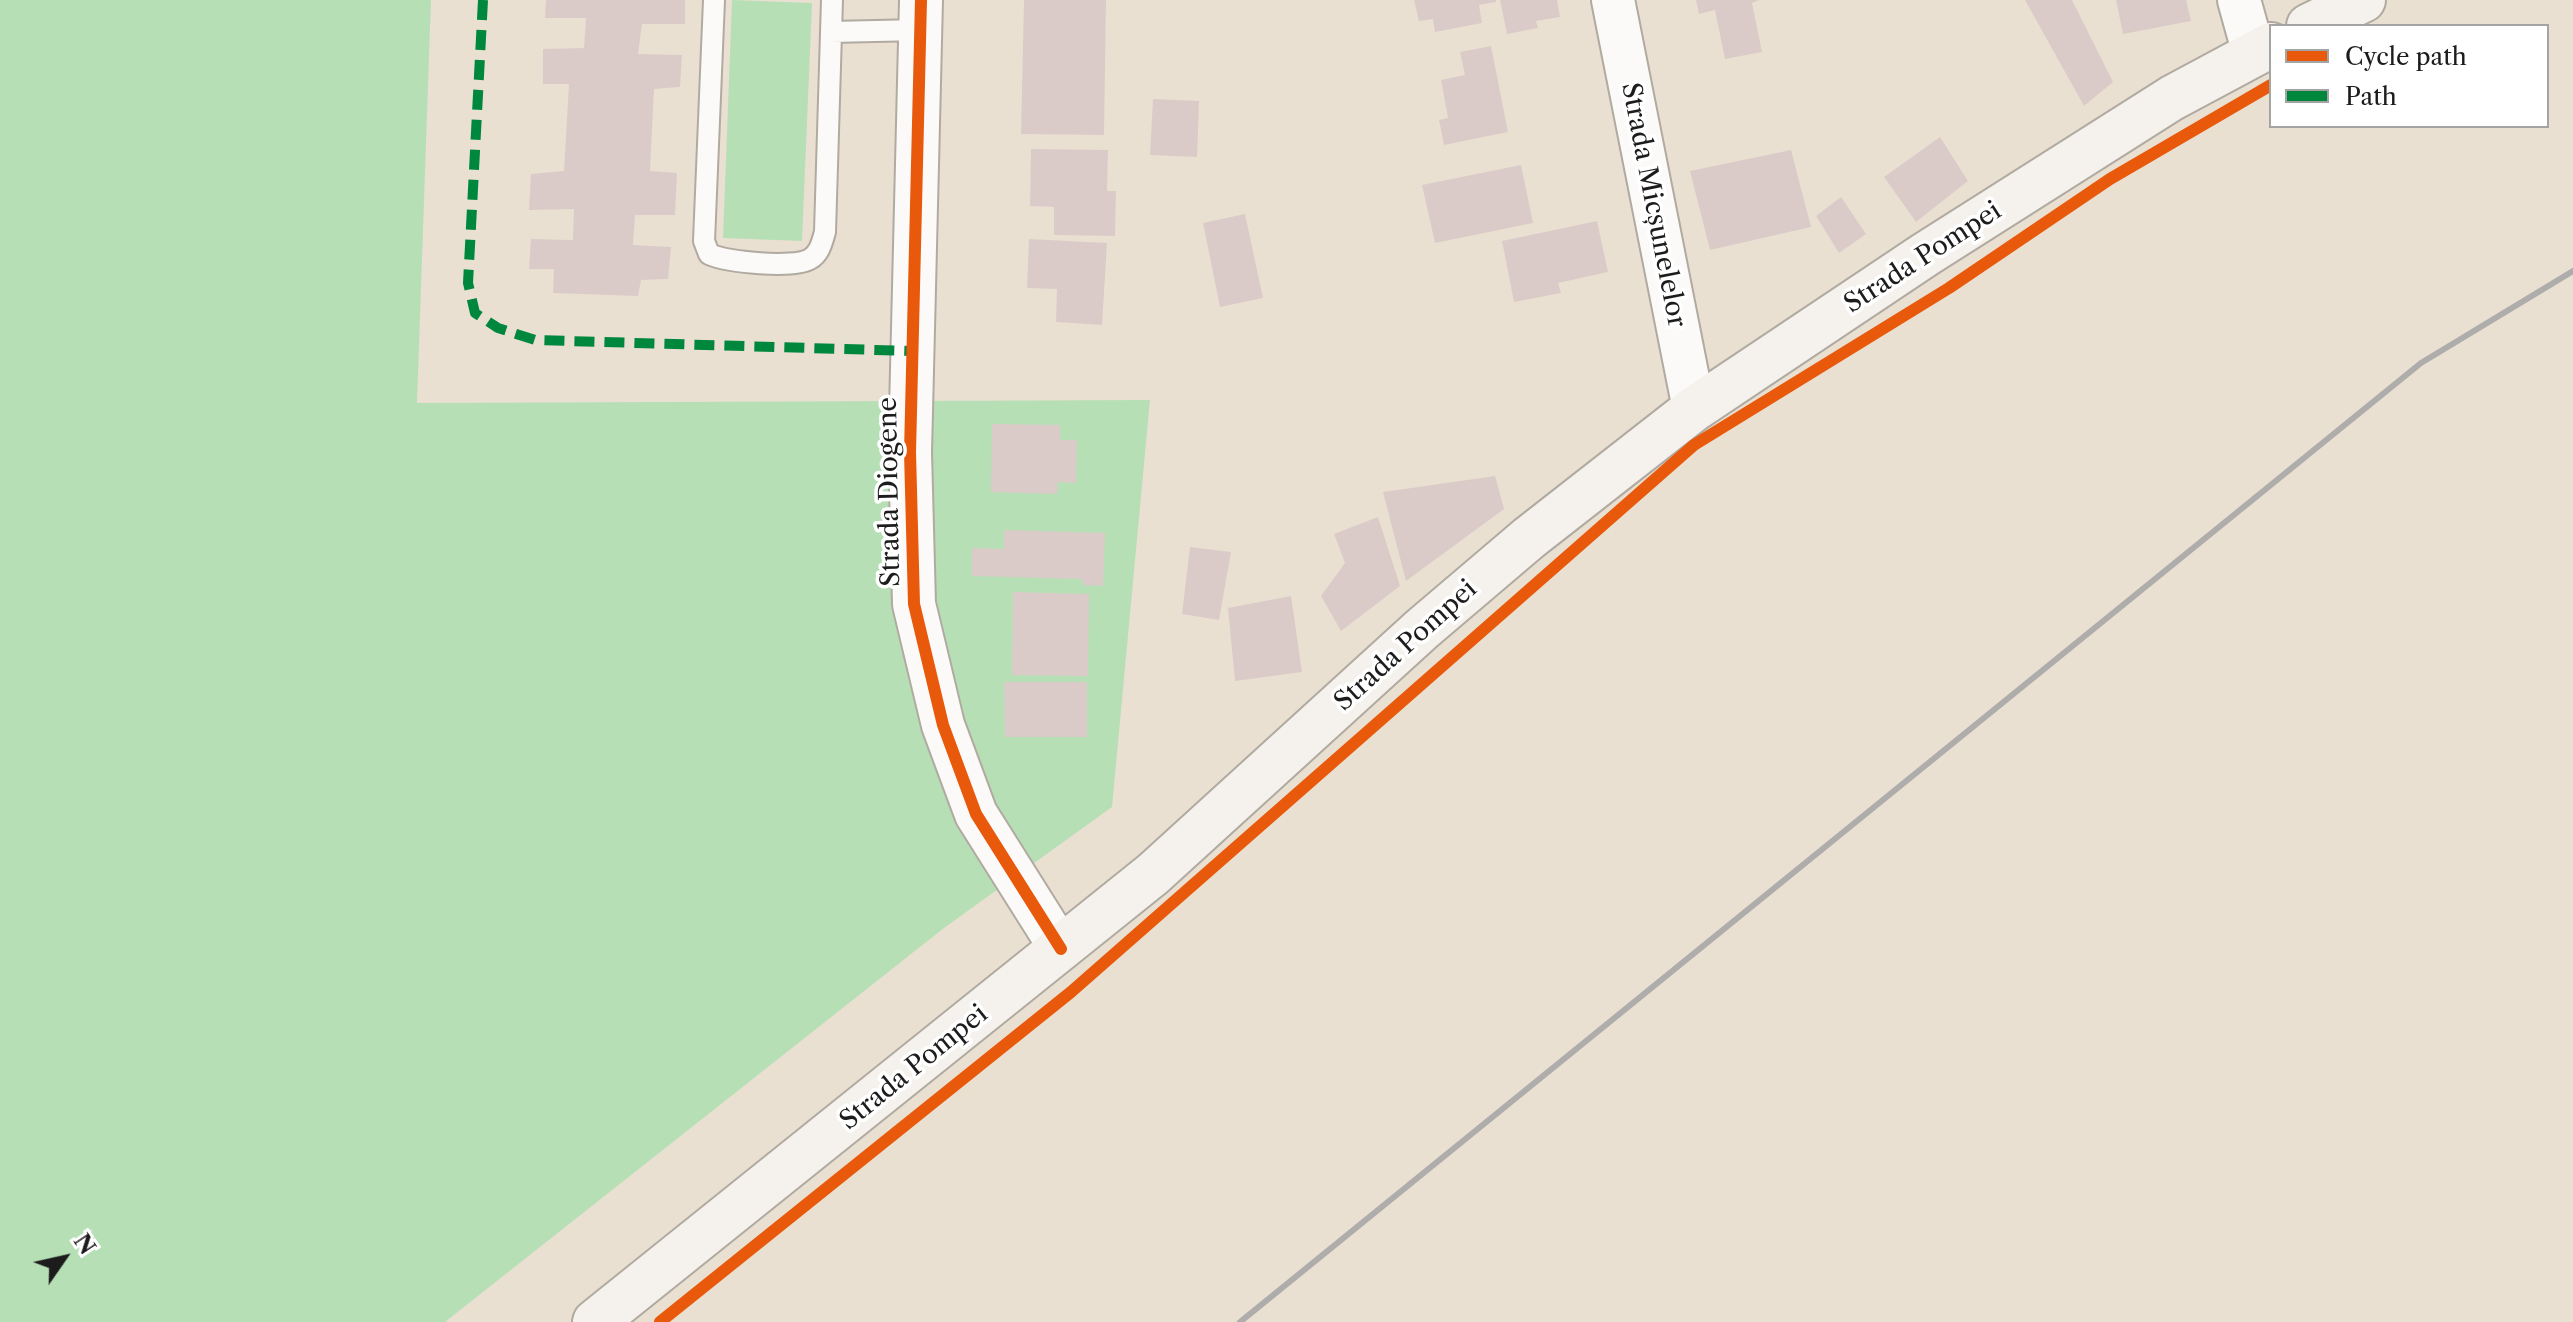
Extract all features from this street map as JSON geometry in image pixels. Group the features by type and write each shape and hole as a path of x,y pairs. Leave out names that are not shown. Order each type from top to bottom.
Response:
{"main road":[{"path":"2313,24 2363,0"},
{"name":"Strada Pompei","path":"595,1322 1153,874 1422,629 1529,538 1694,409 2146,114 2262,50"}],"street":[{"name":"Strada Micșunelelor","path":"1613,0 1694,409"},
{"path":"2239,0 2262,50"},
{"name":"Strada Diogene","path":"920,15 910,452 914,604 943,725 976,814 1061,949"}],"lane":[{"path":"714,0 704,241 709,254 722,260 795,264 811,259 820,248 825,232 832,0"},
{"path":"831,32 920,15"}],"green space":[{"path":"0,0 431,0 417,403 1150,400 1112,807 944,928 445,1322 0,1322"},
{"path":"732,0 812,3 802,241 723,238"}],"building":[{"path":"546,0 685,0 685,24 642,24 638,54 682,55 680,87 654,89 650,171 677,173 675,215 635,215 633,245 671,247 668,279 641,280 638,296 553,293 554,269 529,269 531,239 573,240 574,209 529,210 531,174 564,171 569,84 543,84 543,49 584,48 586,18 545,18"},
{"path":"1024,0 1106,0 1104,135 1021,134"},
{"path":"1414,0 1496,2 1479,5 1482,23 1435,32 1433,19 1419,21"},
{"path":"1500,0 1557,0 1560,17 1536,21 1538,28 1507,34"},
{"path":"1696,0 1759,0 1752,3 1762,52 1725,59 1715,10 1699,14"},
{"path":"2025,0 2072,0 2113,82 2084,106"},
{"path":"2116,0 2186,0 2191,21 2123,34"},
{"path":"1491,46 1508,132 1444,145 1439,120 1448,118 1441,80 1465,75 1460,52"},
{"path":"1153,99 1199,101 1197,157 1150,155"},
{"path":"1940,137 1968,181 1916,222 1884,177"},
{"path":"1031,149 1108,150 1107,191 1116,191 1115,236 1054,235 1054,207 1030,206"},
{"path":"1791,150 1811,227 1710,250 1690,171"},
{"path":"1521,165 1533,223 1435,243 1422,185"},
{"path":"1841,197 1866,234 1839,253 1816,216"},
{"path":"1245,214 1263,298 1220,307 1203,223"},
{"path":"1597,221 1608,272 1558,283 1561,293 1514,302 1502,241"},
{"path":"1029,239 1107,243 1102,325 1056,322 1057,289 1027,288"},
{"path":"992,424 1060,425 1060,440 1077,440 1076,483 1058,482 1057,494 991,492"},
{"path":"1495,476 1504,509 1406,581 1383,492"},
{"path":"1378,517 1400,586 1341,631 1321,596 1345,563 1334,534"},
{"path":"1004,530 1105,533 1103,586 1083,585 1082,579 972,576 972,548 1004,549"},
{"path":"1190,547 1231,552 1219,620 1182,614"},
{"path":"1013,592 1089,594 1088,676 1012,675"},
{"path":"1291,596 1302,672 1235,681 1228,608"},
{"path":"1004,682 1087,682 1087,737 1005,737"}],"railway":[{"path":"1240,1322 2421,363 2573,271"}],"marked path":[{"path":"483,0 468,283 475,313 498,328 535,340 912,351"}],"cycle path":[{"path":"921,0 910,452 914,604 943,725 976,814 1061,949"},
{"path":"660,1322 1071,992 1694,445 1949,288 2110,179 2269,86"}]}
